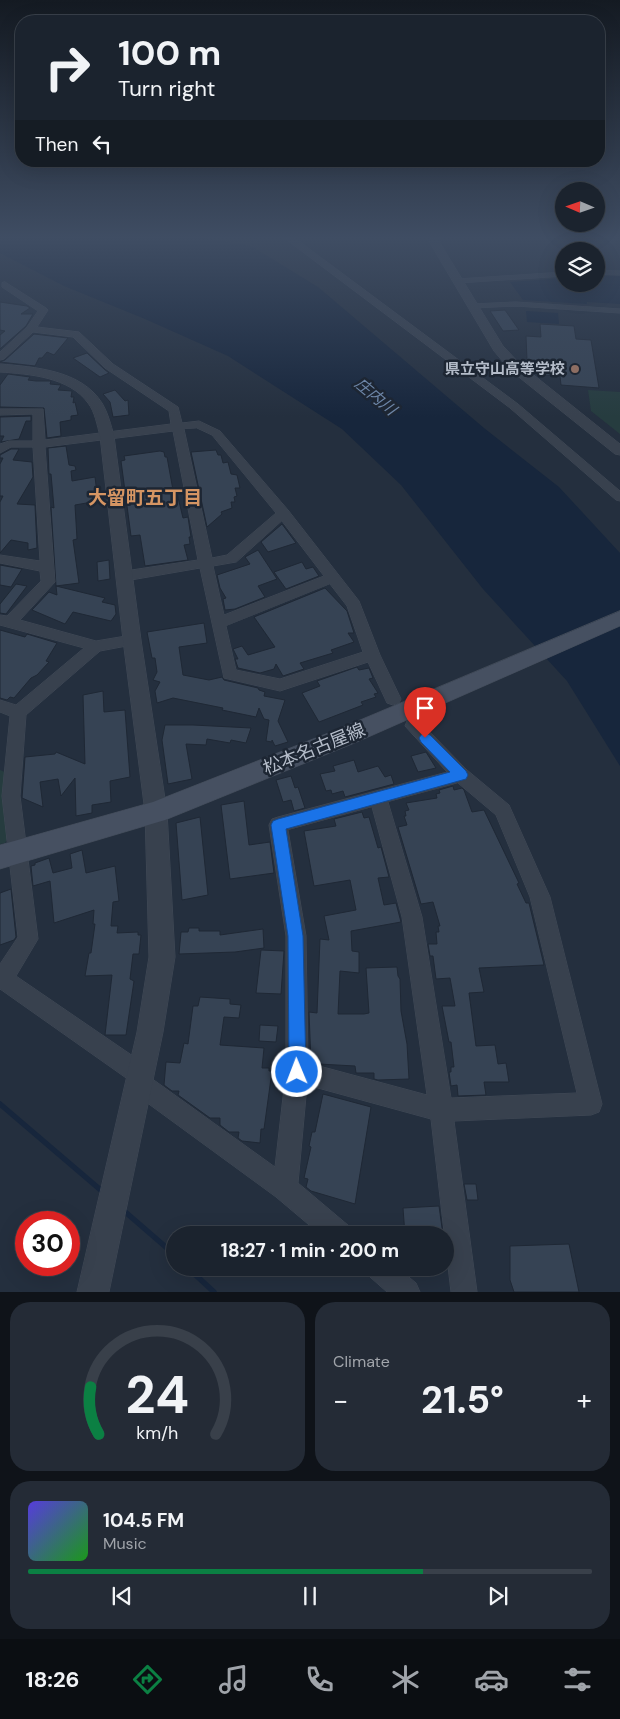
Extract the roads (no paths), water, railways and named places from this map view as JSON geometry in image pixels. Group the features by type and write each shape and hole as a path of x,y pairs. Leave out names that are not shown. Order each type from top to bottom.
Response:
{"main road":[{"name":"松本名古屋線","path":"10,854 156,812 350,735 620,618"}],"street":[{"path":"0,357 31,329 44,310 21,296"},
{"path":"367,296 508,402 620,497"},
{"path":"467,296 498,348 515,367 620,451"},
{"path":"31,329 76,334 89,350 155,398 174,408 229,674 280,685 372,655"},
{"path":"0,343 14,345"},
{"path":"0,368 30,370 65,381 82,389 93,400 100,412 107,436 132,640 156,812 162,957 150,1032 93,1292"},
{"path":"0,412 39,411 39,444 48,582 5,621"},
{"path":"0,449 8,444 39,444 200,424 216,433 354,605 372,655 393,699"},
{"path":"125,576 231,559 282,513"},
{"path":"0,559 46,567"},
{"path":"219,623 333,578"},
{"path":"5,621 96,646 132,640"},
{"path":"96,646 18,712 6,766 11,796 10,854 28,939 2,977 284,1188 329,1226"},
{"path":"0,706 18,712"},
{"path":"297,1072 441,1110 591,1104 540,897 503,810 461,775 413,726"},
{"path":"284,1188 297,1072 296,936 278,825 461,775"},
{"path":"378,797 412,917 441,1110 464,1292"},
{"path":"388,1276 407,1292"}],"lane":[{"path":"473,306 516,304 620,311"}],"water":[{"name":"庄内川","path":"89,296 329,296 484,428 559,487 620,553 620,766 567,681 483,589 401,485 342,429 228,356"},
{"path":"520,296 620,296 620,304 587,302 587,304 523,300"},
{"path":"526,311 558,313 559,324 527,322"}],"waterway":[{"path":"0,1104 103,1192"},
{"path":"123,1210 166,1247"},
{"path":"197,1276 214,1292"}],"place":[{"name":"県立守山高等学校","path":"575,369"}],"district":[{"name":"大留町五丁目","path":"145,497"}]}
